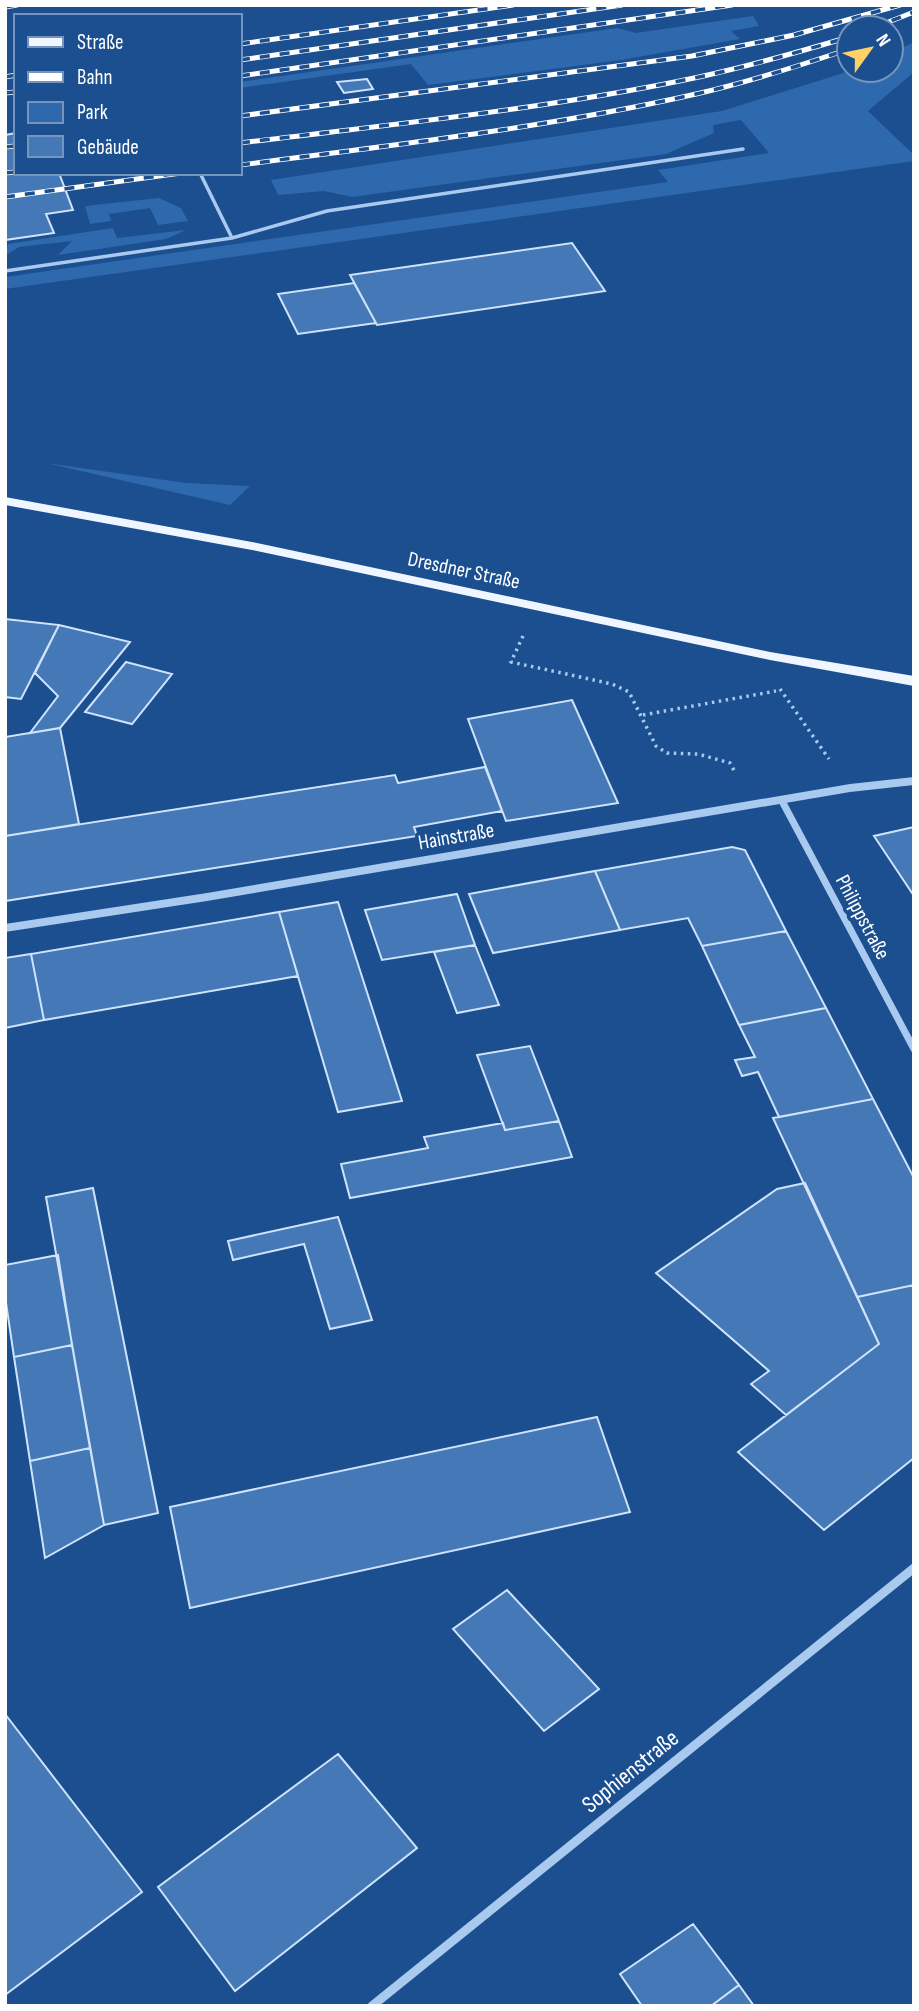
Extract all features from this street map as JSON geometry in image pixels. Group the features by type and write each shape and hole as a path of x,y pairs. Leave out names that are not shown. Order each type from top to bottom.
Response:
{"main road":[{"name":"Dresdner Straße","path":"5,500 257,547 770,656 914,681"}],"street":[{"name":"Hainstraße","path":"5,928 850,788 914,781"},
{"name":"Philippstraße","path":"782,801 914,1049"},
{"name":"Sophienstraße","path":"372,2006 914,1568"}],"lane":[{"path":"5,271 232,238 327,211 743,149"},
{"path":"201,175 232,238"}],"path":[{"path":"770,656 780,690 850,788"},
{"path":"510,662 612,684 629,692 643,715 656,746 667,753 698,754 730,762"},
{"path":"643,715 780,690"}],"green space":[{"path":"753,16 759,26 731,31 740,39 621,60 428,85 411,64 242,88 242,82 617,28 636,33"},
{"path":"914,42 914,72 905,80 905,46"},
{"path":"835,76 835,84 900,84 868,111 914,155 914,161 5,289 5,277 668,182 658,170 769,153 741,120 713,125 714,133 666,154 352,197 324,191 278,195 271,180 722,111"},
{"path":"159,198 181,208 188,221 158,225 150,208 109,214 111,221 90,224 85,206"},
{"path":"113,228 117,238 186,230 166,239 58,255 72,241 19,247 5,256 8,244"},
{"path":"46,463 186,483 250,486 230,505"}],"building":[{"path":"367,79 373,89 344,93 337,82"},
{"path":"14,133 14,175 60,175 73,210 46,214 54,233 5,240 5,135"},
{"path":"572,243 605,291 377,325 350,275"},
{"path":"354,283 376,323 298,334 278,294"},
{"path":"5,619 59,625 21,699 5,697"},
{"path":"59,625 130,642 60,728 30,733 58,696 35,673"},
{"path":"126,662 172,674 132,724 85,712"},
{"path":"572,700 618,803 506,821 468,719"},
{"path":"60,728 79,824 5,836 5,737"},
{"path":"485,767 502,811 414,827 417,836 5,901 5,836 395,775 398,783"},
{"path":"914,827 914,896 874,836"},
{"path":"732,847 745,850 786,931 702,946 688,918 620,930 595,871"},
{"path":"595,871 620,930 493,953 469,894"},
{"path":"457,894 475,945 382,960 365,910"},
{"path":"338,902 402,1101 338,1112 279,912"},
{"path":"279,912 298,976 44,1020 31,954"},
{"path":"786,931 826,1008 739,1025 702,946"},
{"path":"475,945 499,1005 457,1013 434,952"},
{"path":"31,954 44,1020 5,1028 5,958"},
{"path":"826,1008 873,1099 779,1117 758,1072 742,1076 735,1060 755,1057 739,1025"},
{"path":"530,1046 559,1121 505,1130 477,1055"},
{"path":"873,1099 914,1178 914,1285 857,1297 773,1118"},
{"path":"559,1121 572,1157 350,1198 341,1164 428,1148 424,1137 503,1123 505,1130"},
{"path":"805,1183 879,1344 786,1415 751,1384 769,1371 656,1273 777,1189"},
{"path":"93,1188 158,1513 104,1525 46,1197"},
{"path":"338,1217 372,1320 330,1329 304,1244 233,1260 228,1241"},
{"path":"58,1255 72,1345 14,1357 5,1296 5,1265"},
{"path":"914,1285 914,1458 824,1530 738,1452 879,1344 857,1297"},
{"path":"72,1345 90,1448 30,1461 14,1357"},
{"path":"597,1417 630,1512 190,1608 170,1507"},
{"path":"90,1448 104,1525 45,1558 30,1461"},
{"path":"507,1590 599,1689 544,1731 453,1629"},
{"path":"5,1714 142,1892 5,1995"},
{"path":"338,1754 417,1848 235,1991 158,1887"},
{"path":"693,1924 739,1985 711,2006 642,2006 620,1974"},
{"path":"739,1985 754,2006 711,2006"}],"railway":[{"path":"5,7 17,5"},
{"path":"242,44 513,5"},
{"path":"242,60 622,5"},
{"path":"242,76 732,5"},
{"path":"242,116 692,56 794,35 900,5"},
{"path":"905,16 914,12"},
{"path":"242,143 585,98 699,77 835,41"},
{"path":"242,165 583,117 696,94 835,54"},
{"path":"5,77 14,75"},
{"path":"5,93 14,92"},
{"path":"5,147 14,146"},
{"path":"5,173 14,172"},
{"path":"5,197 166,175"}]}
